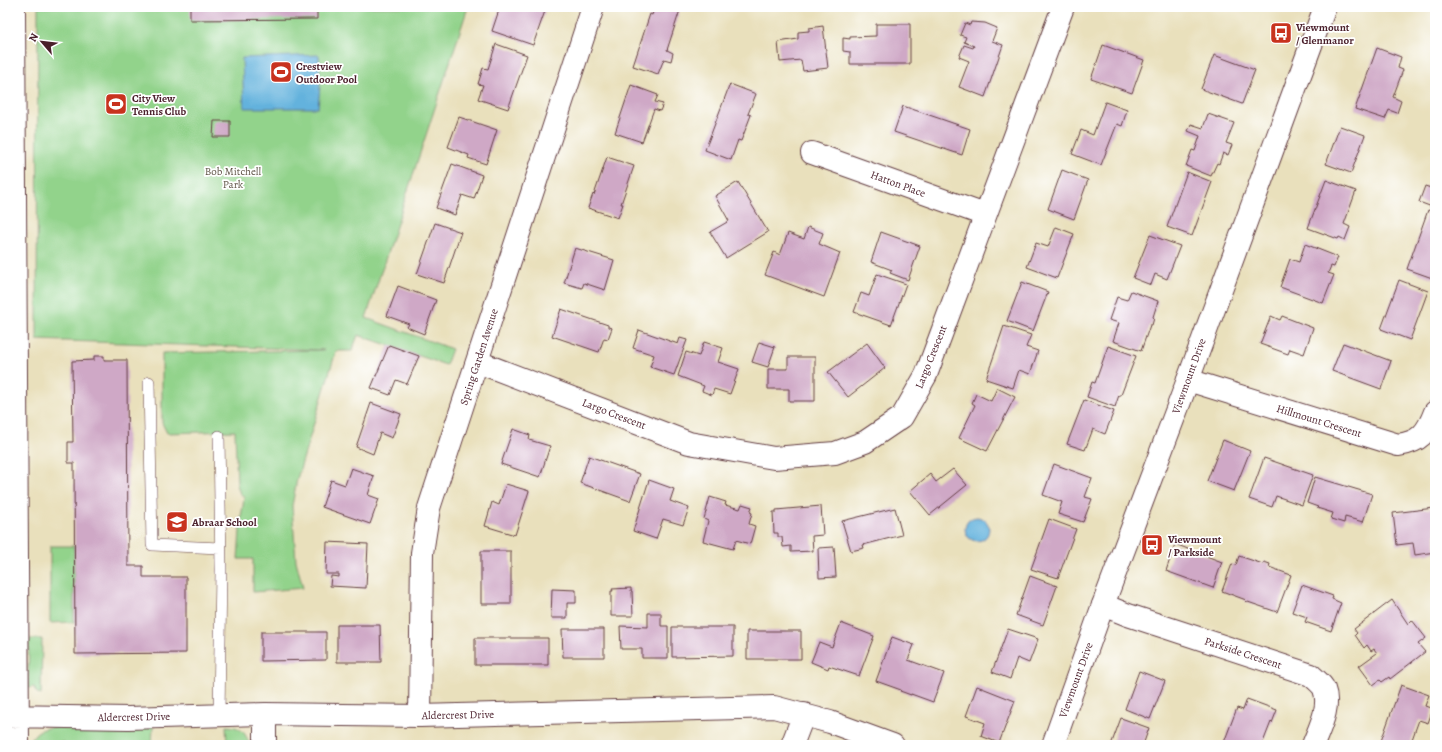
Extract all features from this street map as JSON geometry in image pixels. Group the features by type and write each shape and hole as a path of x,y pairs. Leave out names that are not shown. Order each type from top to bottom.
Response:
{"street":[{"path":"14,7 12,716 18,745"},
{"name":"Spring Garden Avenue","path":"420,716 422,553 429,508 593,7"},
{"name":"Largo Crescent","path":"478,362 689,443 774,458 835,453 865,442 902,417 926,375 1063,7"},
{"name":"Viewmount Drive","path":"1053,745 1103,605 1188,380 1325,7"},
{"name":"Hatton Place","path":"812,153 985,215"},
{"name":"Hillmount Crescent","path":"1188,380 1398,445 1411,443 1422,437 1435,412"},
{"name":"Parkside Crescent","path":"1103,605 1128,615 1311,675 1324,688 1326,700 1324,714 1313,745"},
{"name":"Aldercrest Drive","path":"12,716 128,718 265,714 420,716 774,707 804,714 893,745"},
{"path":"265,714 265,745"},
{"path":"792,745 804,714"}],"lane":[{"path":"149,382 152,546 220,548"},
{"path":"219,436 219,715"}],"green space":[{"name":"Bob Mitchell Park","path":"38,7 468,7 366,318 452,349 446,365 358,335 352,351 336,351 297,479 292,506 296,561 303,588 253,592 253,559 238,559 244,497 240,494 237,485 235,431 167,433 162,423 162,353 324,350 37,340"},
{"path":"50,546 74,546 74,622 50,623"},
{"path":"29,639 42,639 41,695 36,692 34,687 28,688"},
{"path":"153,726 152,745 66,745 64,742 51,745 29,745 35,734 41,730 54,727"},
{"path":"226,726 235,727 242,731 250,745 227,745"}],"water":[{"name":"Crestview Outdoor Pool","path":"319,55 320,86 318,108 244,108 242,58"},
{"path":"977,517 985,521 989,529 985,537 977,541 969,537 965,529 969,521"}],"building":[{"path":"190,7 317,7 317,19 190,20"},
{"path":"500,7 535,7 545,11 533,45 492,31"},
{"path":"655,7 681,7 667,50 673,53 671,61 664,59 658,74 633,66 650,14 652,15"},
{"path":"971,22 985,23 997,28 992,41 1003,45 985,97 959,87 969,61 959,57 964,45 973,48 974,46 964,42 966,37 960,35 965,23 970,25"},
{"path":"876,24 910,24 910,64 850,64 850,52 843,51 843,38 850,39 850,37 876,36"},
{"path":"823,26 828,68 803,71 801,60 780,62 778,42 798,39 798,32 809,31 809,28"},
{"path":"496,44 527,55 508,109 478,99 483,85 478,84 483,68 488,69"},
{"path":"1103,45 1144,60 1132,93 1091,79"},
{"path":"1377,48 1401,57 1398,68 1403,70 1393,97 1401,101 1397,113 1389,110 1385,119 1355,109"},
{"path":"1214,55 1255,70 1242,104 1201,89"},
{"path":"730,84 756,94 748,114 751,115 741,141 738,140 731,160 705,150"},
{"path":"631,85 658,95 655,102 663,104 660,111 654,109 642,142 615,133"},
{"path":"1105,102 1127,110 1122,126 1117,124 1101,165 1072,154 1081,130 1093,135"},
{"path":"903,106 970,129 962,155 894,132"},
{"path":"1208,114 1234,123 1226,143 1232,145 1228,155 1223,153 1219,164 1217,163 1211,176 1186,166 1192,150 1195,151 1200,136 1188,131 1191,124 1203,128"},
{"path":"459,117 497,130 486,164 468,158 469,155 448,147"},
{"path":"214,121 230,121 230,137 213,137"},
{"path":"1340,126 1365,135 1351,173 1326,164"},
{"path":"607,157 634,166 621,204 623,204 618,218 588,208"},
{"path":"452,164 482,175 474,199 462,195 455,215 436,208"},
{"path":"1062,170 1088,180 1074,219 1048,209"},
{"path":"1187,172 1212,182 1192,236 1167,227"},
{"path":"1435,177 1435,208 1419,202 1425,186 1431,188"},
{"path":"1326,180 1356,191 1344,224 1350,227 1345,240 1339,237 1338,239 1308,228"},
{"path":"738,182 768,232 726,258 710,232 729,221 715,196"},
{"path":"1428,210 1435,212 1435,279 1407,269"},
{"path":"435,223 461,232 444,283 417,274"},
{"path":"808,227 823,233 819,244 840,253 824,297 765,275 774,252 780,255 788,233 804,239"},
{"path":"1056,227 1074,234 1057,278 1027,267 1036,243 1048,247"},
{"path":"881,232 920,246 908,280 890,273 892,270 871,262"},
{"path":"1150,235 1180,246 1167,279 1155,274 1151,285 1133,278"},
{"path":"1305,244 1338,257 1334,267 1331,266 1328,273 1334,275 1323,303 1280,287 1290,259 1299,262"},
{"path":"575,248 614,260 605,290 584,283 582,288 564,283"},
{"path":"877,274 906,284 891,325 854,312 861,293 869,296"},
{"path":"1399,280 1428,291 1410,340 1381,329"},
{"path":"1022,282 1048,292 1033,331 1007,321"},
{"path":"398,286 436,300 424,334 407,327 409,324 387,316"},
{"path":"1131,291 1158,301 1152,325 1150,325 1141,351 1113,341 1119,323 1109,320 1117,297 1127,300"},
{"path":"561,309 608,325 608,327 612,328 608,339 604,338 599,352 552,336"},
{"path":"1271,316 1280,320 1282,316 1313,328 1304,354 1290,349 1288,354 1260,344"},
{"path":"1004,326 1031,335 1026,347 1038,351 1030,374 1019,370 1013,388 986,379"},
{"path":"639,330 678,344 680,338 687,340 674,375 650,367 654,355 633,348"},
{"path":"704,342 723,348 718,362 739,369 730,394 714,389 712,395 702,391 704,386 678,376 686,352 699,356"},
{"path":"759,342 775,347 768,367 752,362"},
{"path":"867,343 885,368 848,397 828,372"},
{"path":"1343,343 1391,361 1381,389 1332,371"},
{"path":"389,345 419,356 407,384 396,380 390,395 371,388"},
{"path":"1108,346 1136,356 1115,407 1087,397 1092,382 1095,383"},
{"path":"94,356 104,356 104,360 127,360 128,566 143,566 143,577 186,577 186,653 75,654 74,463 68,463 68,442 73,442 72,361 94,360"},
{"path":"788,357 815,357 815,401 789,401 789,389 768,389 768,369 788,369"},
{"path":"997,388 1015,397 987,451 959,438 975,405 972,403 976,394 991,401"},
{"path":"1084,400 1114,411 1105,434 1093,429 1085,450 1067,444"},
{"path":"371,403 401,414 392,438 380,433 373,454 356,447"},
{"path":"513,429 530,435 529,440 550,446 540,477 501,464"},
{"path":"1223,440 1250,451 1234,491 1207,481"},
{"path":"589,456 640,474 630,501 580,483"},
{"path":"1264,458 1313,475 1302,505 1276,496 1272,507 1249,499"},
{"path":"1054,464 1092,478 1085,497 1092,499 1083,522 1058,514 1062,502 1043,495"},
{"path":"351,468 374,476 368,495 379,499 370,524 322,507 331,480 345,485"},
{"path":"953,469 967,485 930,515 910,491 930,474 936,482"},
{"path":"1315,477 1372,494 1363,522 1345,517 1344,523 1331,519 1333,513 1307,503"},
{"path":"649,480 674,489 670,501 689,508 683,525 663,519 656,539 633,531"},
{"path":"506,484 529,491 515,535 485,526 492,502 499,505"},
{"path":"710,497 726,502 725,505 740,509 742,504 752,507 749,524 755,526 750,544 736,540 733,549 703,541 708,521 704,519"},
{"path":"821,506 823,535 812,536 813,551 791,552 791,546 783,547 782,537 778,537 778,533 774,533 773,512 776,512 776,510"},
{"path":"895,508 902,535 863,545 864,548 851,551 842,521"},
{"path":"1434,508 1435,552 1415,555 1413,543 1397,545 1393,513"},
{"path":"1049,519 1076,529 1058,578 1031,569"},
{"path":"327,542 368,544 366,588 330,586 331,576 339,577 339,574 326,574"},
{"path":"1175,544 1222,562 1213,588 1166,571"},
{"path":"834,547 836,577 819,578 818,548"},
{"path":"481,551 511,551 511,604 481,604"},
{"path":"1239,556 1263,564 1264,562 1270,564 1269,567 1291,575 1277,612 1222,591 1232,564 1236,565"},
{"path":"1030,576 1057,586 1043,625 1016,615"},
{"path":"1302,585 1333,596 1332,599 1341,603 1331,631 1305,622 1307,617 1292,612"},
{"path":"631,588 633,616 611,616 612,589"},
{"path":"552,589 576,590 576,603 567,603 567,618 551,618"},
{"path":"1392,600 1408,624 1412,620 1426,638 1418,644 1425,652 1390,679 1389,677 1382,682 1380,680 1373,685 1359,666 1377,653 1374,649 1371,651 1367,645 1364,648 1355,635 1357,633 1354,629"},
{"path":"648,613 661,613 661,626 668,626 668,658 642,658 642,649 621,649 620,626 648,627"},
{"path":"841,623 874,636 859,676 829,666 828,669 811,662 819,642 832,647"},
{"path":"337,625 380,625 381,662 337,662"},
{"path":"672,627 733,627 733,656 672,657"},
{"path":"562,629 604,629 604,657 563,657"},
{"path":"1008,629 1038,639 1029,663 1017,658 1010,679 992,672"},
{"path":"747,631 801,631 801,659 747,659"},
{"path":"261,632 326,632 326,660 261,661"},
{"path":"892,637 914,645 908,660 944,673 933,702 876,681"},
{"path":"475,638 548,638 548,665 475,665"},
{"path":"1139,671 1165,681 1150,719 1125,709"},
{"path":"1401,685 1429,695 1425,706 1433,709 1428,723 1419,720 1410,745 1393,745 1381,741"},
{"path":"977,686 1015,701 999,743 981,736 985,723 966,716"},
{"path":"1247,699 1277,710 1262,745 1223,745 1237,708 1243,710"},
{"path":"1121,718 1149,728 1143,745 1111,745"}],"place":[{"name":"Viewmount / Glenmanor","path":"1281,33"},
{"name":"Crestview Outdoor Pool","path":"281,72"},
{"name":"City View Tennis Club","path":"116,104"},
{"name":"Abraar School","path":"177,522"},
{"name":"Viewmount / Parkside","path":"1152,545"}]}
